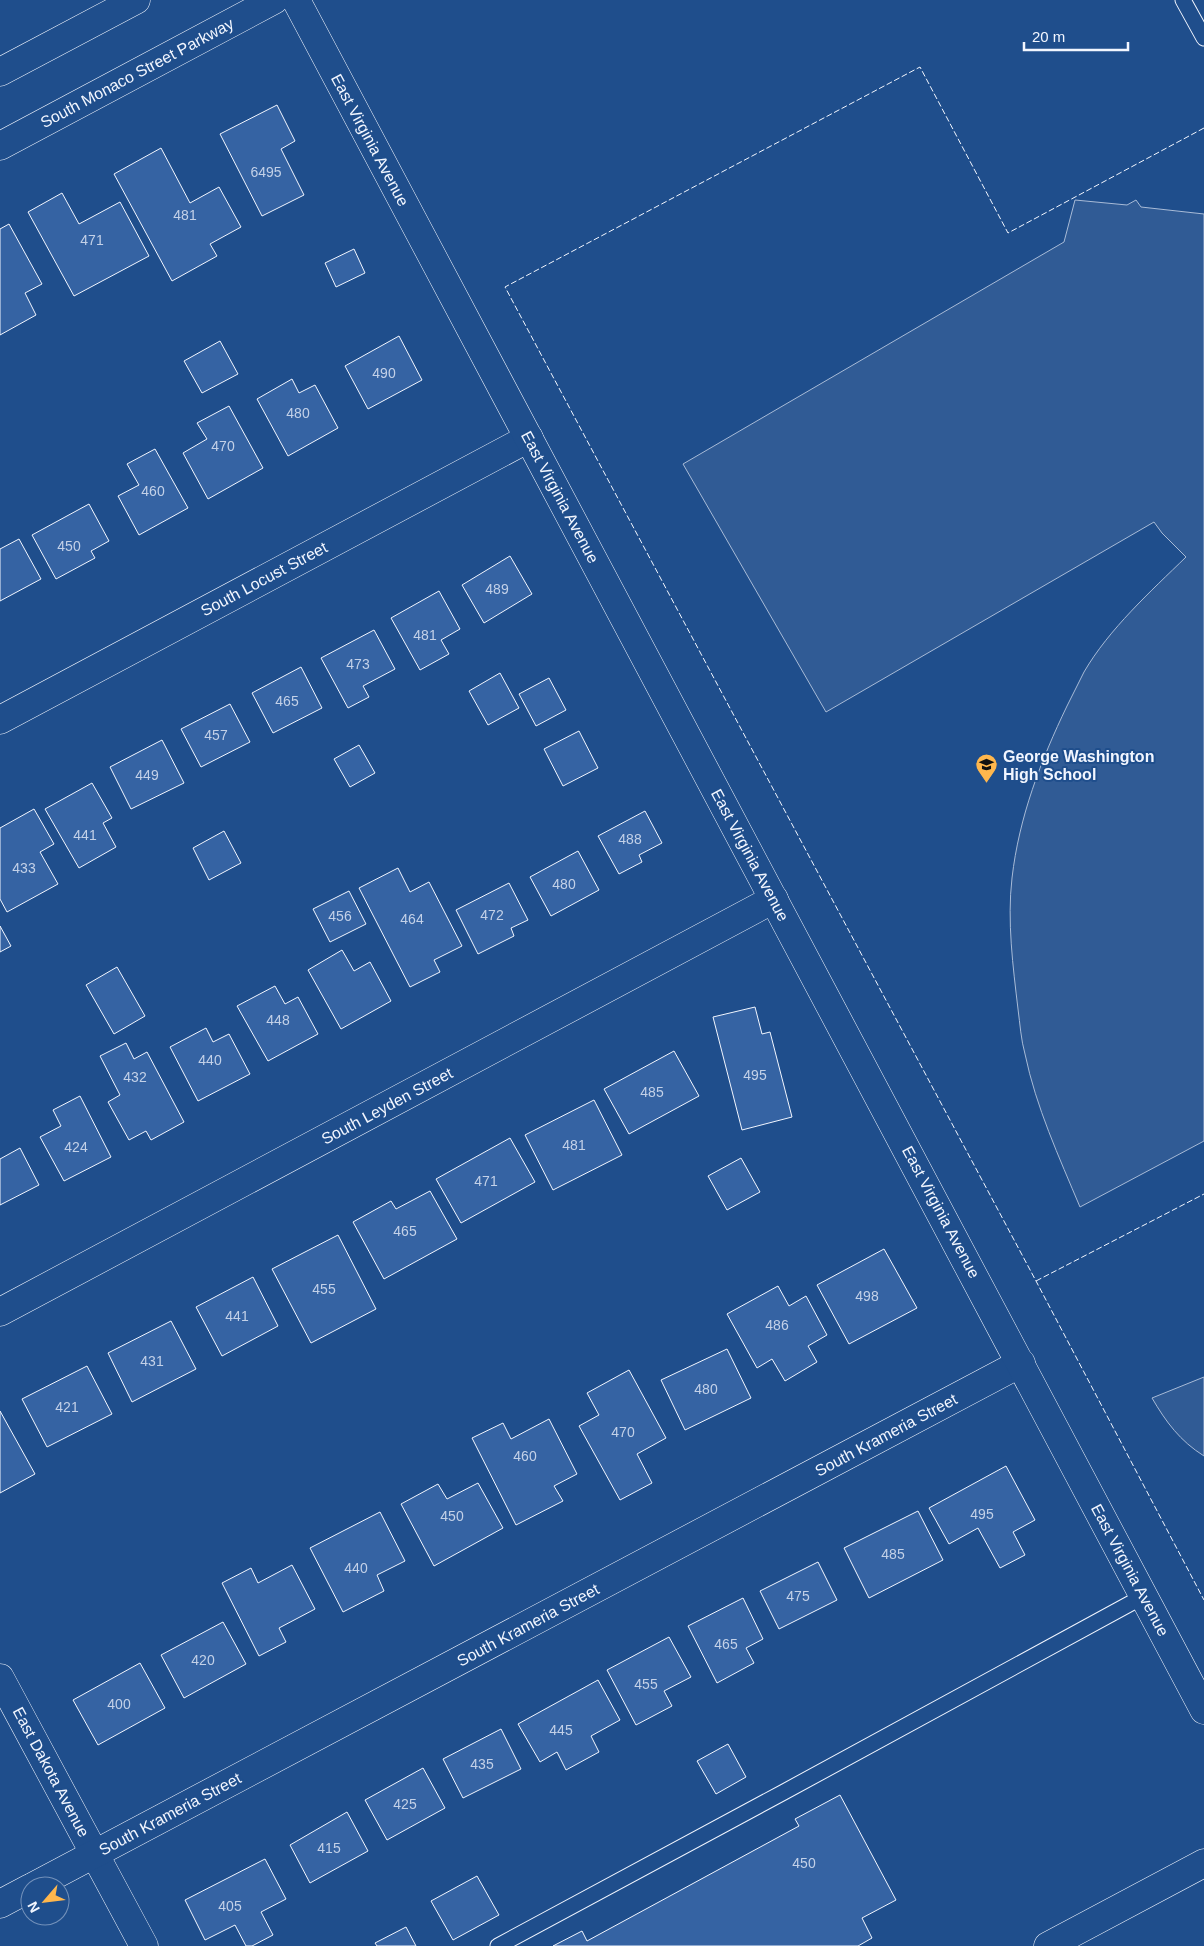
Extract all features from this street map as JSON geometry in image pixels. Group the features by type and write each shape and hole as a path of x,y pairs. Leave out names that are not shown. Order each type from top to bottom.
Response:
{"street":[{"path":"0,72 136,0"},
{"name":"South Monaco Street Parkway","path":"0,146 274,0"},
{"name":"East Virginia Avenue","path":"296,0 1204,1710"},
{"name":"South Locust Street","path":"0,720 529,438"},
{"name":"South Leyden Street","path":"0,1312 774,899"},
{"name":"South Krameria Street","path":"53,1876 1021,1363"},
{"name":"East Dakota Avenue","path":"0,1678 144,1946"},
{"path":"1048,1946 1204,1863"},
{"path":"0,1904 20,1893"}],"lane":[{"path":"1184,0 1204,38"},
{"path":"498,1946 1144,1596"}],"shaded area":[{"path":"1075,200 1127,205 1136,200 1141,207 1204,214 1204,1141 1080,1207 1042,1113 1022,1043 1010,927 1015,855 1032,789 1057,726 1084,672 1118,626 1186,557 1162,533 1154,522 826,712 683,464 1064,242"},
{"path":"1204,1377 1204,1456 1174,1430 1152,1398"}],"building":[{"path":"277,105 295,141 281,149 304,195 262,216 220,134"},
{"path":"161,148 190,203 219,187 241,227 210,244 217,256 172,281 114,174"},
{"path":"62,193 79,224 120,202 149,256 74,296 28,212"},
{"path":"9,224 42,284 25,293 36,315 0,335 0,229"},
{"path":"354,249 365,273 336,287 325,263"},
{"path":"399,336 422,380 368,409 345,366"},
{"path":"220,341 238,374 202,393 184,361"},
{"path":"292,379 299,393 315,385 338,428 288,456 257,399"},
{"path":"229,406 263,468 208,499 183,453 207,439 197,423"},
{"path":"155,449 188,508 139,535 118,496 139,485 127,464"},
{"path":"89,504 109,541 91,551 95,558 56,579 32,535"},
{"path":"19,539 41,579 0,601 0,549"},
{"path":"510,556 532,594 484,623 462,585"},
{"path":"439,591 460,629 441,640 449,654 420,670 391,618"},
{"path":"374,630 395,669 363,686 369,697 348,708 321,658"},
{"path":"301,667 322,708 273,733 252,693"},
{"path":"500,673 519,708 488,725 469,691"},
{"path":"549,678 566,710 536,726 519,694"},
{"path":"230,704 250,742 201,767 181,729"},
{"path":"579,731 598,768 563,786 544,749"},
{"path":"162,740 184,783 131,809 110,767"},
{"path":"359,745 375,773 350,787 334,759"},
{"path":"92,783 112,818 103,823 116,847 79,868 45,809"},
{"path":"34,809 54,844 40,852 58,884 7,912 0,899 0,828"},
{"path":"645,811 662,843 639,855 642,862 619,874 598,836"},
{"path":"224,831 241,863 209,880 193,848"},
{"path":"578,851 599,890 551,916 530,877"},
{"path":"398,868 410,892 429,882 462,946 434,960 440,972 410,987 359,888"},
{"path":"509,883 528,920 511,928 514,936 478,954 456,910"},
{"path":"349,891 366,924 330,942 313,909"},
{"path":"0,926 11,946 0,952"},
{"path":"342,950 354,971 370,962 391,1001 341,1029 308,970"},
{"path":"117,967 145,1016 114,1034 86,985"},
{"path":"275,986 285,1004 298,997 318,1034 268,1061 237,1006"},
{"path":"755,1007 762,1034 770,1032 792,1117 742,1130 713,1017"},
{"path":"206,1028 213,1042 229,1034 250,1074 198,1101 170,1047"},
{"path":"126,1043 134,1059 147,1052 184,1122 151,1140 146,1131 129,1140 108,1102 120,1095 100,1056"},
{"path":"674,1051 699,1096 629,1134 604,1089"},
{"path":"80,1096 111,1157 64,1181 40,1137 61,1126 53,1110"},
{"path":"594,1100 622,1155 553,1190 525,1135"},
{"path":"510,1138 535,1182 461,1223 436,1179"},
{"path":"20,1148 39,1185 0,1205 0,1159"},
{"path":"741,1158 760,1192 727,1210 708,1176"},
{"path":"430,1191 457,1239 384,1279 353,1222 391,1201 396,1209"},
{"path":"338,1235 376,1309 311,1343 272,1269"},
{"path":"884,1249 917,1308 849,1344 817,1285"},
{"path":"253,1277 278,1326 222,1356 196,1307"},
{"path":"778,1286 789,1306 806,1296 827,1335 808,1346 817,1362 785,1381 772,1359 757,1368 727,1314"},
{"path":"171,1321 196,1369 132,1402 108,1353"},
{"path":"727,1349 751,1398 685,1430 661,1380"},
{"path":"87,1366 112,1414 47,1447 22,1399"},
{"path":"629,1370 666,1438 637,1454 652,1483 620,1500 579,1426 599,1415 587,1393"},
{"path":"0,1411 35,1474 0,1493"},
{"path":"549,1419 577,1474 554,1486 563,1501 516,1525 472,1438 503,1423 511,1439"},
{"path":"1006,1466 1035,1520 1013,1532 1025,1555 1000,1568 978,1528 949,1544 929,1508"},
{"path":"478,1483 503,1528 434,1566 401,1504 438,1484 447,1499"},
{"path":"918,1511 943,1560 869,1598 844,1548"},
{"path":"380,1512 405,1561 377,1575 384,1591 343,1612 310,1548"},
{"path":"818,1562 837,1600 779,1629 760,1591"},
{"path":"292,1565 315,1609 279,1628 286,1642 259,1656 222,1583 251,1568 258,1583"},
{"path":"743,1598 763,1639 746,1648 754,1663 717,1683 688,1626"},
{"path":"223,1622 246,1664 184,1698 161,1655"},
{"path":"669,1637 691,1677 664,1691 672,1706 636,1725 607,1670"},
{"path":"140,1663 165,1708 98,1745 73,1700"},
{"path":"598,1680 620,1720 591,1736 599,1752 566,1770 557,1752 540,1762 518,1724"},
{"path":"501,1729 521,1769 463,1798 443,1759"},
{"path":"728,1744 746,1777 716,1794 697,1761"},
{"path":"423,1768 445,1808 387,1840 365,1800"},
{"path":"840,1795 896,1900 862,1918 872,1938 858,1946 553,1946 582,1931 587,1941 799,1826 795,1819"},
{"path":"347,1812 368,1851 310,1883 290,1845"},
{"path":"265,1859 286,1899 261,1912 273,1935 252,1946 246,1946 235,1925 205,1940 185,1900"},
{"path":"477,1876 499,1915 453,1940 431,1901"},
{"path":"406,1927 416,1946 377,1946 375,1943"}],"fence":[{"path":"1204,128 1008,233 920,67 505,287 1036,1281 1204,1600"},
{"path":"1036,1281 1204,1194"}],"place":[{"name":"George Washington High School","path":"987,784"}]}
